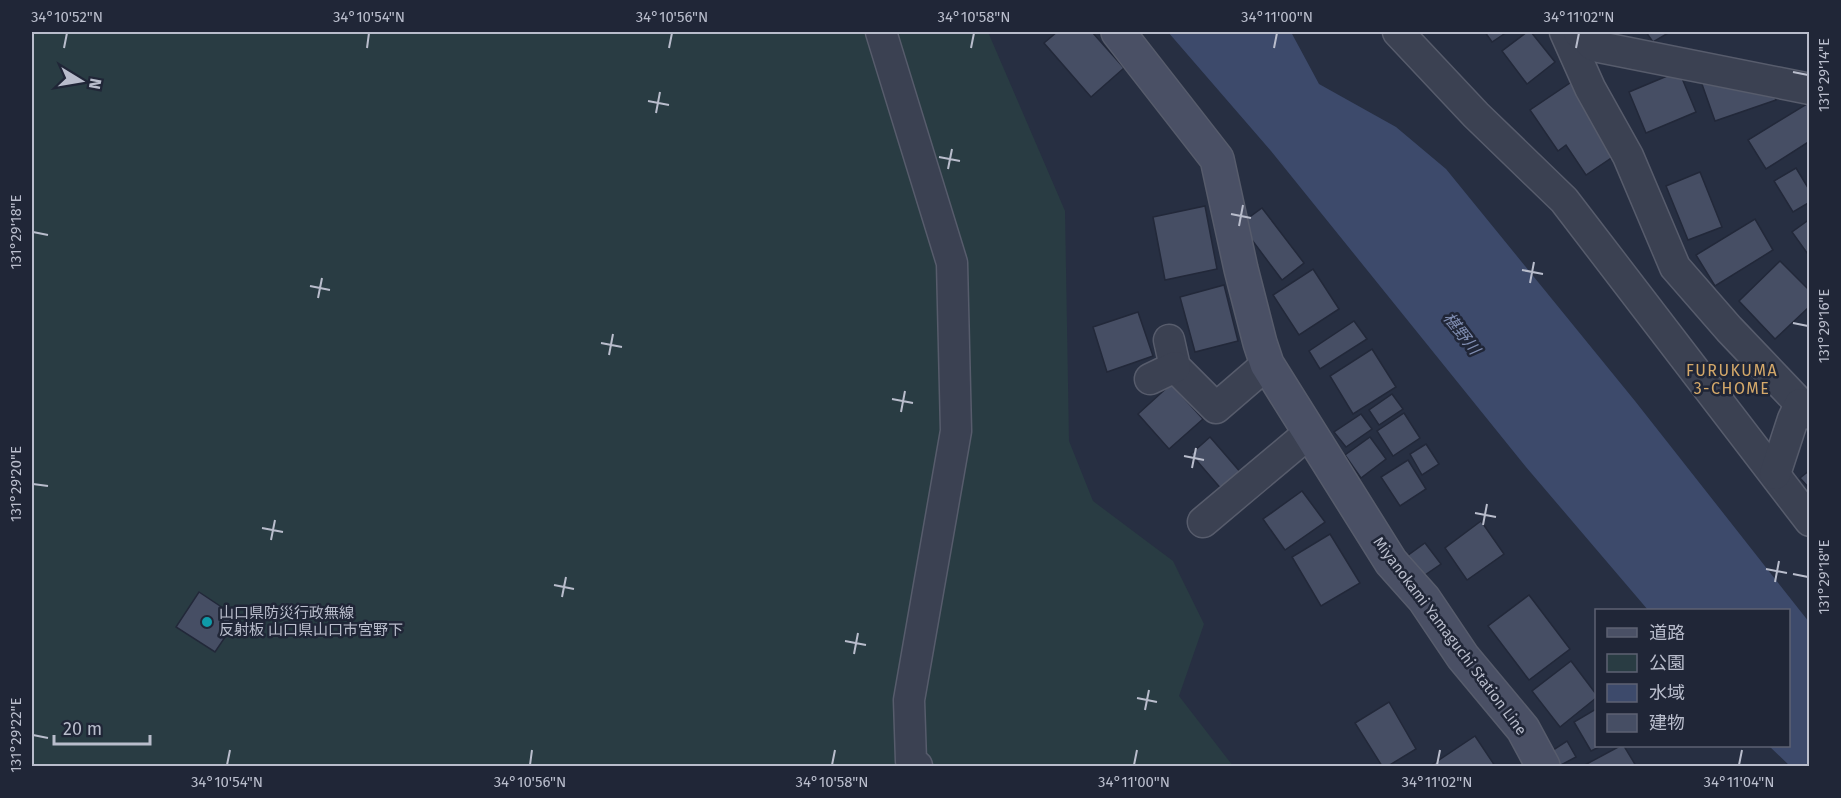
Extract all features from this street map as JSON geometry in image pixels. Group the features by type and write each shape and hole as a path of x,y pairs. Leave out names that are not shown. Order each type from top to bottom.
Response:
{"main road":[{"name":"Miyanokami Yamaguchi Station Line","path":"1118,32 1217,159 1241,269 1267,364 1391,562 1424,599 1463,657 1523,729 1543,766"}],"street":[{"path":"881,32 952,263 956,432 909,700 911,761 917,766"},
{"path":"1398,32 1476,115 1564,200 1809,521"},
{"path":"1565,32 1590,88 1628,156 1675,267 1729,329 1805,409 1793,418 1775,474"},
{"path":"1579,32 1594,46 1809,89"},
{"path":"1165,362 1216,408 1267,364"},
{"path":"1203,522 1309,433"}],"green space":[{"path":"32,32 988,32 1065,211 1069,441 1093,501 1173,561 1204,624 1179,696 1233,766 32,766"}],"water":[{"name":"椹野川","path":"1168,32 1291,32 1319,84 1396,127 1446,169 1635,401 1809,622 1809,766 1790,766 1770,747 1790,747 1790,609 1647,609 1526,467 1271,151"}],"building":[{"path":"1057,32 1092,32 1124,68 1091,97 1044,43"},
{"path":"1485,32 1507,32 1492,42"},
{"path":"1527,32 1531,32 1555,62 1527,84 1502,51"},
{"path":"1646,32 1670,32 1653,42"},
{"path":"1697,70 1771,84 1776,100 1715,121"},
{"path":"1679,71 1696,112 1646,133 1629,92"},
{"path":"1573,81 1620,152 1586,175 1566,145 1558,151 1530,110"},
{"path":"1810,102 1810,141 1766,169 1748,140"},
{"path":"1796,168 1810,191 1810,202 1793,212 1774,181"},
{"path":"1700,172 1722,227 1688,240 1666,186"},
{"path":"1205,206 1217,269 1165,280 1153,217"},
{"path":"1262,208 1304,263 1282,280 1240,224"},
{"path":"1755,219 1773,250 1715,286 1696,255"},
{"path":"1810,219 1810,257 1792,232"},
{"path":"1780,261 1810,291 1810,306 1775,339 1739,301"},
{"path":"1313,269 1339,309 1299,335 1273,295"},
{"path":"1224,285 1238,341 1195,352 1180,297"},
{"path":"1138,312 1153,356 1107,372 1093,327"},
{"path":"1354,321 1367,339 1320,369 1309,351"},
{"path":"1372,349 1396,387 1353,414 1330,376"},
{"path":"1171,384 1203,419 1169,449 1138,414"},
{"path":"1392,394 1403,409 1379,425 1369,410"},
{"path":"1404,413 1420,438 1393,456 1377,431"},
{"path":"1361,414 1372,429 1346,447 1334,432"},
{"path":"1210,437 1242,474 1223,491 1191,454"},
{"path":"1370,437 1386,459 1361,478 1345,455"},
{"path":"1426,444 1439,464 1422,475 1410,454"},
{"path":"1408,460 1426,489 1400,506 1381,477"},
{"path":"1810,470 1810,489 1800,478"},
{"path":"1302,491 1325,522 1285,550 1263,519"},
{"path":"1481,521 1504,554 1467,580 1445,548"},
{"path":"1330,534 1360,583 1321,606 1292,557"},
{"path":"1425,543 1441,564 1422,577 1407,556"},
{"name":"山口県防災行政無線 反射板 山口県山口市宮野下","path":"199,592 238,618 215,652 176,627"},
{"path":"1529,595 1570,649 1529,680 1488,626"},
{"path":"1571,661 1595,693 1595,699 1560,727 1532,691"},
{"path":"1389,702 1416,749 1388,766 1382,766 1355,723"},
{"path":"1595,710 1595,747 1599,747 1591,751 1574,722"},
{"path":"1475,736 1495,766 1430,766"},
{"path":"1567,741 1576,757 1559,766 1550,752"},
{"path":"1618,747 1625,747 1636,766 1583,766"}],"place":[{"name":"山口県防災行政無線 反射板 山口県山口市宮野下","path":"207,622"}],"district":[{"name":"FURUKUMA 3-CHOME","path":"1732,379"}]}
